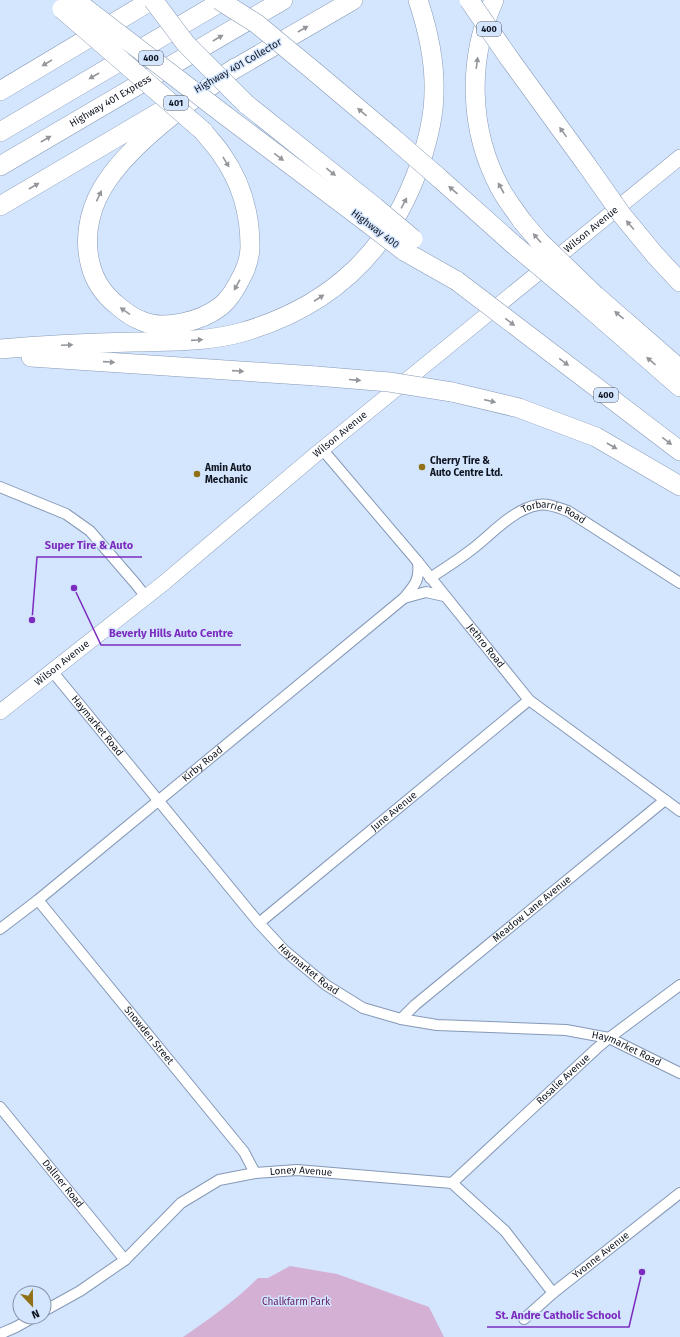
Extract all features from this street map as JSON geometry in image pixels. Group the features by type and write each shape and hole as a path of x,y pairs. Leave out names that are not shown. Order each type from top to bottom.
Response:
{"highway":[{"path":"0,91 153,0 168,22 186,44 246,104 370,214"},
{"path":"219,0 256,24 316,72 513,244 590,300 680,369"},
{"path":"0,132 224,0"},
{"name":"Highway 401 Express","path":"0,166 283,0"},
{"name":"Highway 401 Collector","path":"0,206 353,0"},
{"path":"0,349 96,343 201,340 243,332 279,319 310,304 336,287 357,269 374,251 390,228 407,198 427,141 433,107 434,73 428,34 418,0"},
{"name":"400","path":"469,0 622,215 680,282"},
{"path":"494,0 480,39 476,70 476,111 482,141 491,169 500,189 522,221 555,257 590,300 680,387"},
{"path":"66,2 203,131 222,155 237,180 247,210 250,247 245,270 235,290 221,306 205,316 190,321 159,325 142,322 124,311 103,293 92,272 88,255 87,239 93,208 99,193 110,177 152,132 169,119 235,68"},
{"name":"Highway 400","path":"66,2 226,116 370,214"},
{"name":"400","path":"370,214 408,245 680,451"},
{"path":"0,354 389,382 452,392 519,408 596,437 680,486"}],"main road":[{"name":"Wilson Avenue","path":"0,712 146,597 322,449 680,157"}],"street":[{"name":"Jethro Road","path":"322,449 418,562 529,700 680,811"},
{"path":"0,487 66,514 90,531 135,582 146,597"},
{"name":"Torbarrie Road","path":"430,578 470,550 516,514 528,507 540,504 554,506 568,511 680,583"},
{"name":"Kirby Road","path":"0,929 38,900 404,598 415,585 419,572 418,562"},
{"name":"Kirby Road","path":"404,598 426,592 444,596"},
{"name":"Haymarket Road","path":"52,671 259,923 284,950 326,985 363,1008 401,1020 437,1025 566,1030 609,1038 680,1073"},
{"name":"June Avenue","path":"259,923 529,700"},
{"name":"Meadow Lane Avenue","path":"401,1020 421,1000 664,800"},
{"name":"Snowden Street","path":"38,900 244,1152 255,1174"},
{"name":"Rosalie Avenue","path":"452,1182 609,1038 680,985"},
{"name":"Dallner Road","path":"0,1107 125,1260"},
{"name":"Loney Avenue","path":"52,1307 80,1291 125,1260 181,1203 219,1180 255,1174 297,1170 452,1182"},
{"path":"452,1182 505,1231 553,1293"},
{"name":"Yvonne Avenue","path":"524,1319 553,1293 680,1193"},
{"path":"0,1334 20,1325"}],"green space":[{"name":"Chalkfarm Park","path":"290,1266 337,1274 429,1307 444,1337 183,1337 231,1302 258,1278 268,1278"}],"place":[{"name":"Cherry Tire & Auto Centre Ltd.","path":"422,467"},
{"name":"Amin Auto Mechanic","path":"197,474"},
{"name":"Beverly Hills Auto Centre","path":"74,588"},
{"name":"Super Tire & Auto","path":"32,620"},
{"name":"St. Andre Catholic School","path":"642,1272"}]}
